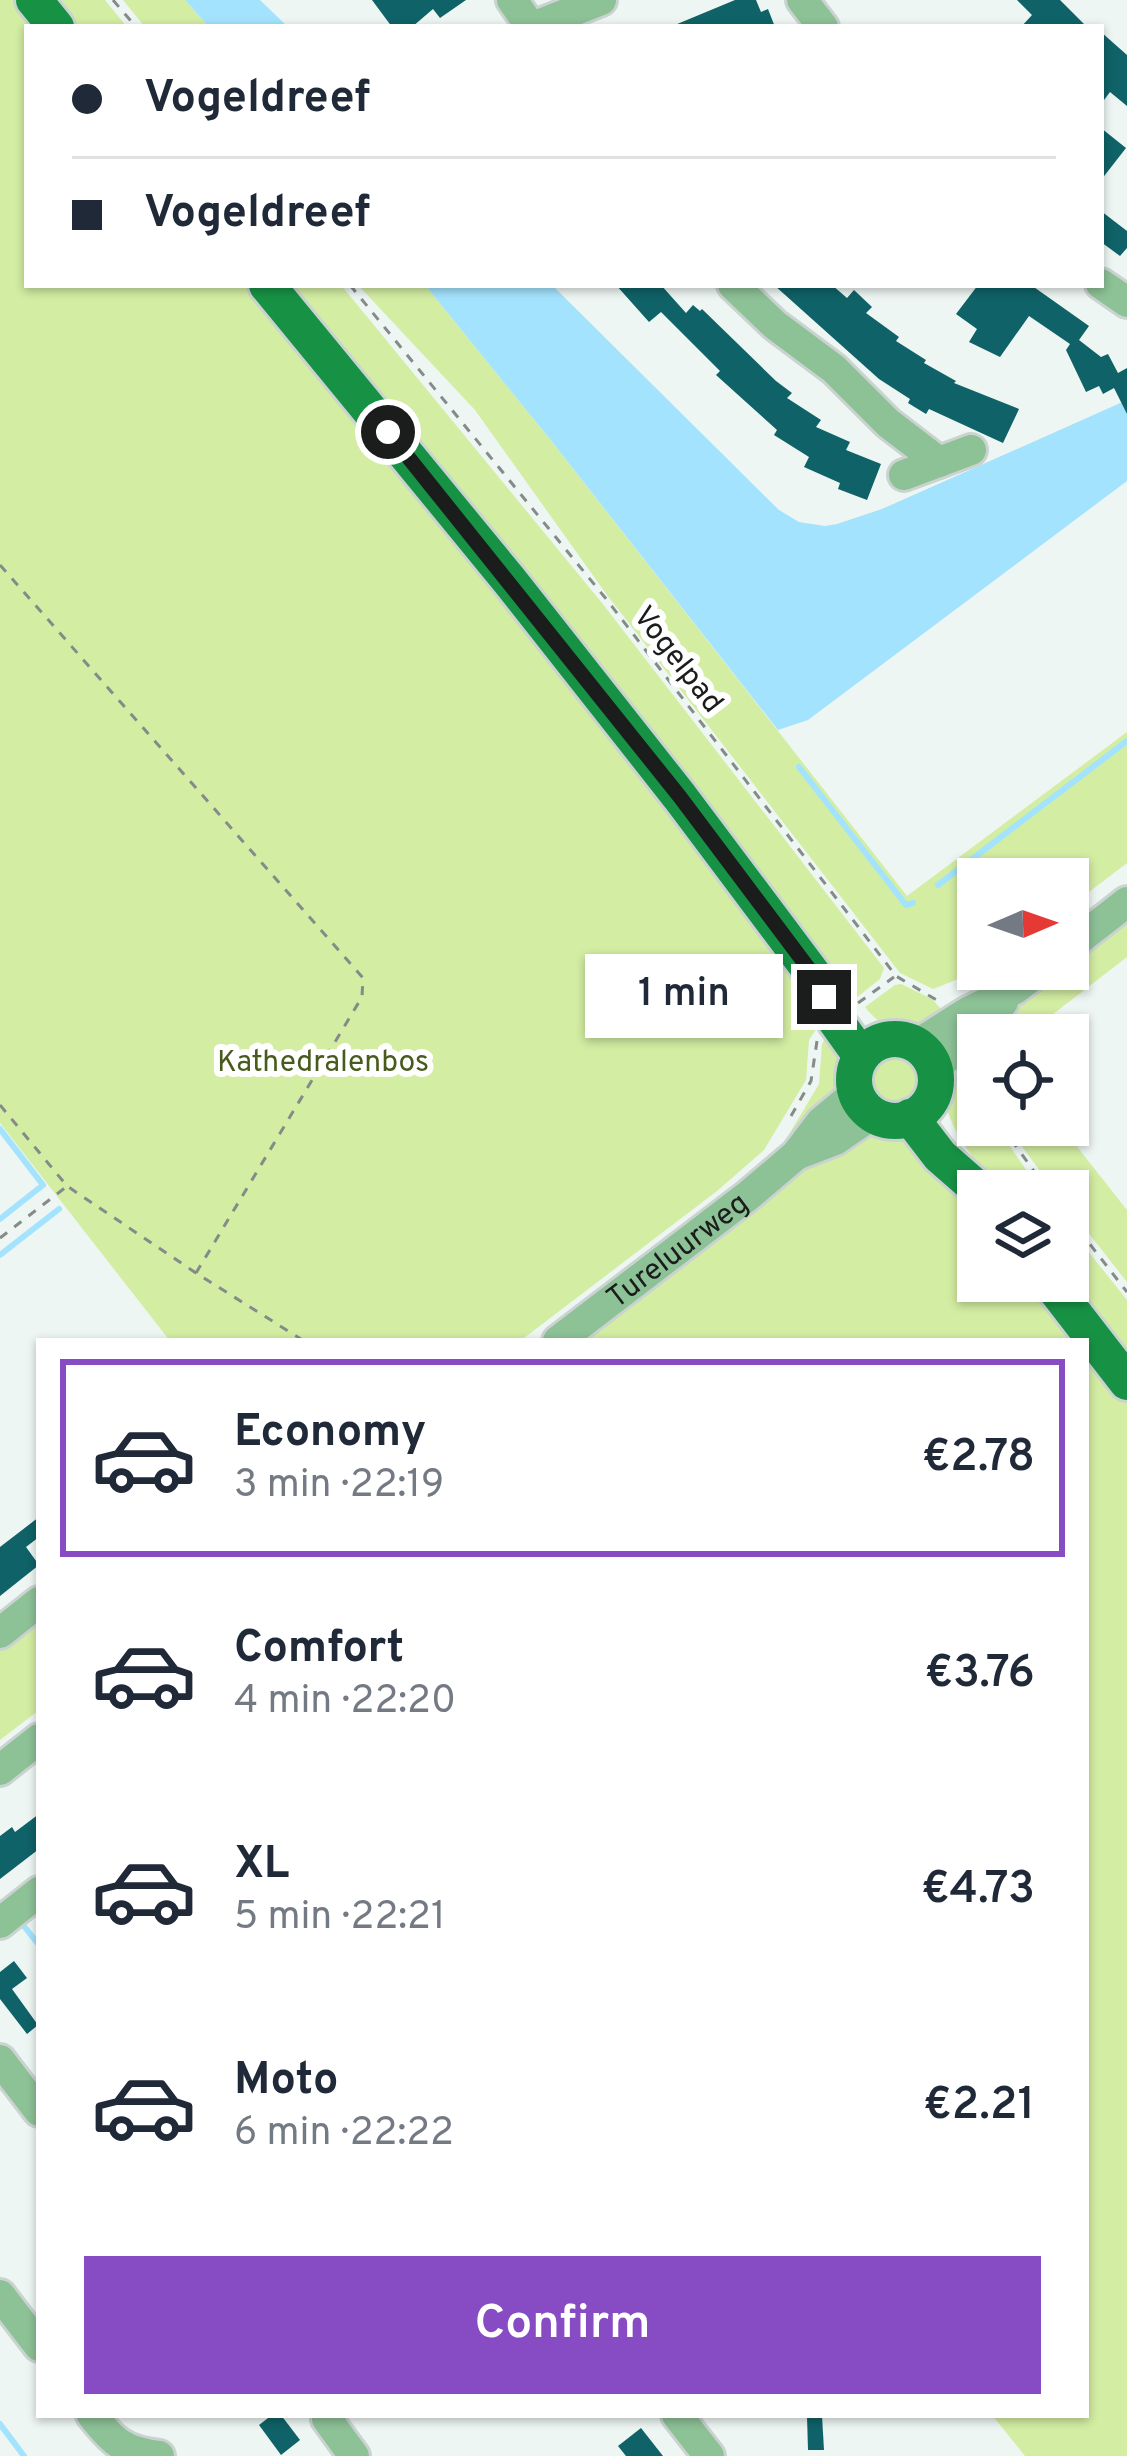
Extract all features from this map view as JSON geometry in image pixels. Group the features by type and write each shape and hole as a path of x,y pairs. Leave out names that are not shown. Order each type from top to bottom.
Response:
{"main road":[{"path":"34,0 54,24"},
{"path":"269,288 680,797 812,973 836,1022 895,1080 940,1156 957,1170"},
{"path":"1065,1302 1127,1382"}],"street":[{"path":"540,24 601,0"},
{"path":"802,0 821,24"},
{"path":"736,288 775,325 834,369 888,423 939,462"},
{"path":"904,475 971,450"},
{"path":"1089,932 1127,902"},
{"path":"967,1014 1013,990"},
{"path":"895,1080 982,1028 1014,990"},
{"path":"895,1080 957,1019"},
{"name":"Tureluurweg","path":"562,1338 796,1154 835,1140 895,1080"},
{"path":"0,1633 36,1604"},
{"path":"0,1770 36,1741"},
{"path":"0,1922 36,1894"},
{"path":"0,2060 36,2107"},
{"path":"0,2295 36,2342"},
{"path":"95,2418 119,2446 159,2456"},
{"path":"679,2418 709,2456"},
{"path":"327,2419 354,2456"}],"path":[{"path":"113,0 133,24"},
{"name":"Vogelpad","path":"352,288 607,600 896,976 930,994 957,1019"},
{"path":"0,565 363,978 362,998 196,1273"},
{"path":"0,1105 67,1186 299,1338"},
{"path":"0,1238 67,1186"},
{"path":"1089,1243 1127,1292"}],"green space":[{"name":"Kathedralenbos","path":"0,0 16,0 36,24 24,24 24,288 258,288 577,683 828,1021 809,1040 806,1080 764,1150 524,1338 168,1338 0,1123"},
{"path":"53,0 105,0 125,24 73,24"},
{"path":"123,0 185,0 206,24 143,24"},
{"path":"291,288 343,288 602,603 884,968 880,979 856,998 808,944"},
{"path":"361,288 427,288 907,896 957,859 957,980 933,989 900,973 607,595 475,410"},
{"path":"1127,732 1127,863 1089,892 1089,858 958,858"},
{"path":"1127,914 1127,957 1089,986 1089,944"},
{"path":"901,984 932,999 948,1017 914,1029 884,1025 865,1007"},
{"path":"1032,990 1084,990 1053,1014 1006,1014"},
{"path":"826,1037 849,1063 845,1084 784,1148 819,1084"},
{"path":"896,1057 912,1064 919,1080 912,1096 896,1103 880,1096 873,1080 880,1064"},
{"path":"957,1062 957,1133 945,1100 945,1084"},
{"path":"875,1126 906,1132 957,1188 957,1302 1053,1302 1082,1338 579,1338 861,1129"},
{"path":"1010,1146 1026,1170 982,1170 967,1149"},
{"path":"1022,1146 1077,1146 1127,1210 1127,1282 1089,1234 1089,1170 1039,1170"},
{"path":"1089,1252 1127,1300 1127,1364 1083,1302 1089,1302"},
{"path":"1089,1348 1127,1396 1127,2456 1025,2456 994,2418 1089,2418"},
{"path":"36,1615 36,1712 0,1740 0,1643"}],"water":[{"path":"185,0 260,0 285,24 206,24"},
{"path":"427,288 555,288 779,510 799,522 825,526 882,509 1127,400 1127,481 808,720 778,730"}],"building":[{"path":"372,0 466,0 440,18 433,9 416,24 390,24"},
{"path":"735,0 756,0 761,12 768,9 774,24 677,24"},
{"path":"1017,0 1060,0 1084,24 1024,24 1032,15"},
{"path":"1104,35 1127,55 1127,106 1110,92 1104,100"},
{"path":"1104,130 1126,148 1104,176"},
{"path":"1104,213 1127,231 1127,248 1120,256 1104,244"},
{"path":"619,288 664,288 686,313 693,305 702,309 792,393 787,398 821,420 816,427 850,442 846,450 881,464 867,500 838,489 840,483 804,467 809,457 774,435 777,430 716,375 720,371 661,312 649,322"},
{"path":"777,288 835,288 847,298 854,290 872,307 866,313 924,363 954,383 1019,409 1003,443 929,409 926,414 879,379"},
{"path":"976,288 1035,288 1089,326 1079,340 1101,357 1108,354 1118,373 1127,368 1127,414 1114,388 1103,394 1099,386 1086,392 1066,350 1070,344 1029,316 1000,357 969,342 977,329 956,314"},
{"path":"36,1519 36,1539 26,1547 36,1567 0,1596 0,1547"},
{"path":"36,1816 36,1851 0,1879 0,1836 12,1827 15,1832"},
{"path":"14,1961 27,1978 12,1989 36,2022 27,2034 0,1999 0,1972"},
{"path":"268,2418 283,2418 300,2440 281,2455 259,2425"},
{"path":"807,2418 822,2418 824,2450 808,2450"},
{"path":"641,2428 663,2456 626,2456 618,2446"}],"waterway":[{"path":"938,885 1127,741"},
{"path":"799,767 906,905 913,903"},
{"path":"0,1129 43,1185 0,1219"},
{"path":"0,1255 59,1209"},
{"path":"23,1925 36,1941"},
{"path":"0,2424 24,2456"}],"route":[{"path":"388,432 680,797 812,973 824,997"}]}
